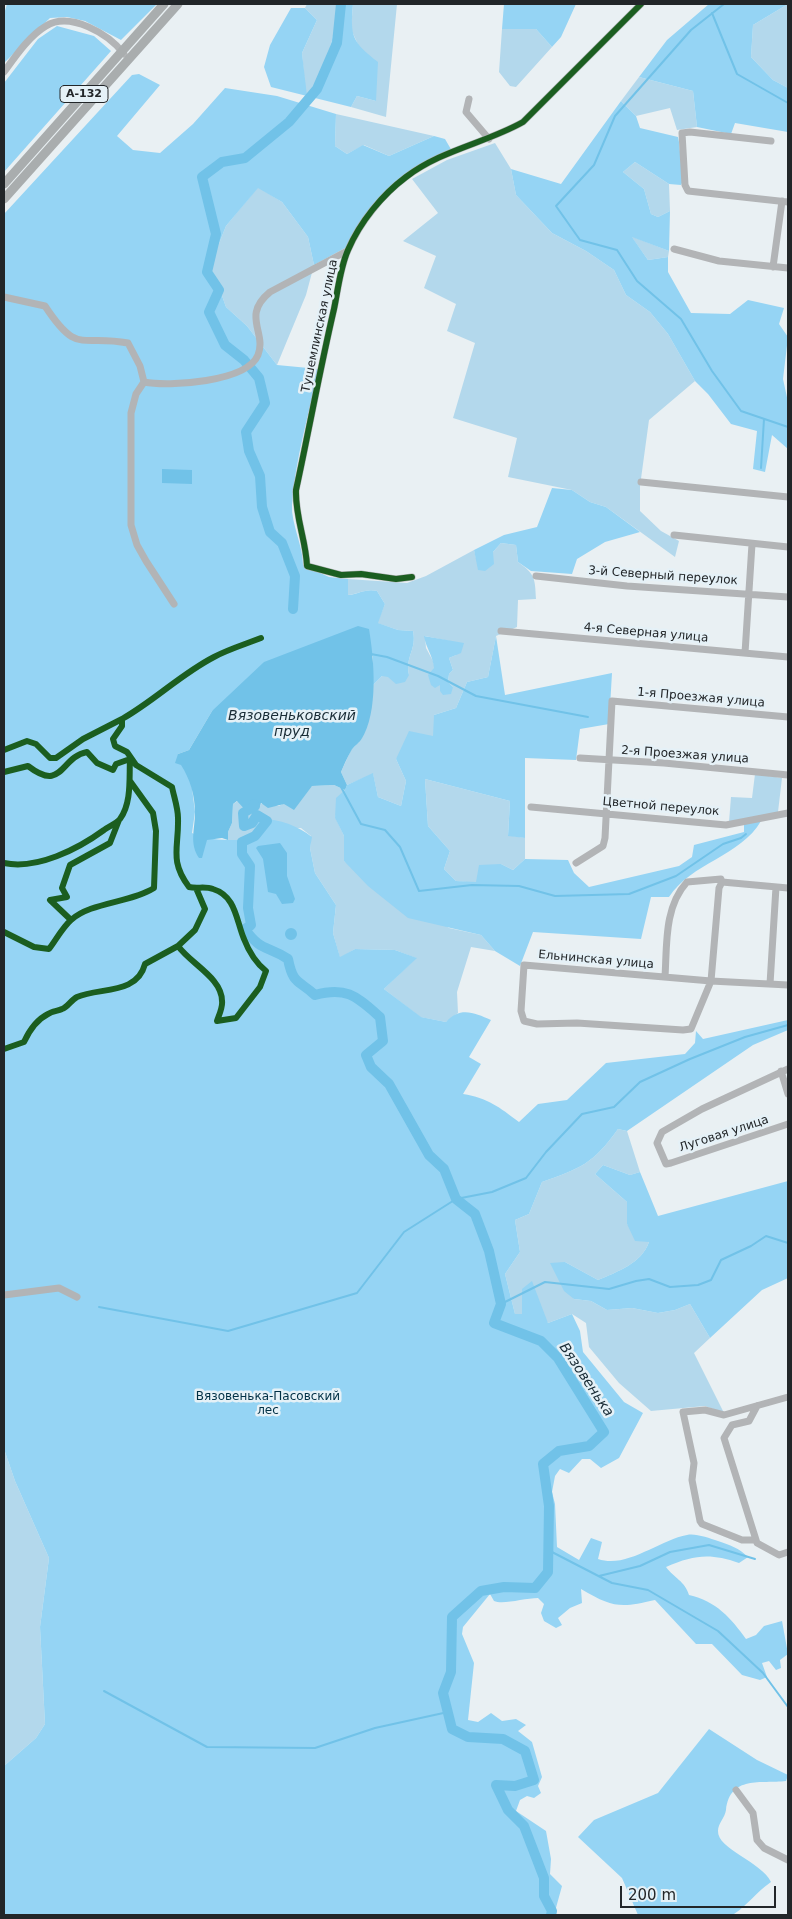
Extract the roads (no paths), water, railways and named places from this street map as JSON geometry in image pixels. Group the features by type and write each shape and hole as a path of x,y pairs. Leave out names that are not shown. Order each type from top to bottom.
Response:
{"main road":[{"name":"А-132","path":"4,184 164,4"},
{"name":"А-132","path":"4,199 178,4"}],"street":[{"name":"Тушемлинская улица","path":"412,577 396,579 361,574 341,576 307,566 307,552 295,507 296,490 325,345 347,251 364,222 386,195 407,176 434,160 489,139 523,122 641,4"},
{"path":"4,72 45,26 54,22 69,22 94,30 122,51 128,60"},
{"path":"469,99 466,112 489,139"},
{"path":"771,141 690,132 682,133 685,185 688,191 785,202 773,267"},
{"path":"674,250 719,261 788,268"},
{"path":"144,382 157,385 182,383 211,379 246,369 253,363 259,352 256,322 257,310 261,300 270,292 347,251"},
{"path":"4,297 46,306 64,333 71,338 82,341 128,342 140,366 144,382 136,394 131,413 131,524 137,545 174,604"},
{"path":"641,482 788,497"},
{"path":"674,535 788,547"},
{"path":"745,653 752,544"},
{"name":"3-й Северный переулок","path":"536,576 627,586 788,597"},
{"name":"4-я Северная улица","path":"501,631 788,657"},
{"name":"1-я Проезжая улица","path":"610,760 612,702 788,717"},
{"name":"2-я Проезжая улица","path":"580,758 664,763 788,775"},
{"path":"576,863 603,846 610,760"},
{"name":"Цветной переулок","path":"531,807 726,825 788,813"},
{"name":"Ельнинская улица","path":"665,977 672,906 680,890 687,882 721,879 722,882 788,888"},
{"path":"711,981 719,888 722,882"},
{"path":"770,984 776,886"},
{"name":"Ельнинская улица","path":"711,981 691,1029 577,1023 537,1024 524,1021 521,1012 524,965 711,981 788,985"},
{"path":"784,1070 788,1094"},
{"name":"Луговая улица","path":"784,1070 702,1109 662,1132 657,1142 666,1164 788,1124"},
{"path":"4,1296 59,1288 77,1297"},
{"path":"756,1540 742,1540 702,1524 700,1521 692,1480 694,1463 684,1412 705,1410 724,1415 788,1396"},
{"path":"757,1406 749,1421 732,1425 724,1438 757,1542 779,1555 788,1552"},
{"path":"736,1790 753,1813 757,1840 764,1848 788,1860"}],"water":[{"path":"162,469 192,470 192,484 162,483"},
{"name":"Вязовеньковский пруд","path":"358,626 369,629 374,685 373,700 367,728 361,740 351,751 341,772 347,785 345,790 334,785 312,786 294,810 284,804 268,808 261,803 258,809 249,814 237,801 233,804 232,823 228,832 228,840 222,838 207,840 202,858 199,858 193,841 195,806 193,794 184,770 181,765 175,763 178,754 189,750 212,711 264,662"},
{"path":"280,843 287,853 287,876 295,899 293,903 282,904 276,894 268,892 263,859 256,848 258,846"},
{"path":"291,928 297,934 291,940 285,934"}],"waterway":[{"name":"Вязовенька","path":"293,609 295,576 282,543 270,532 262,507 260,476 249,451 246,432 265,403 259,378 244,360 225,345 209,312 219,290 207,272 216,234 202,177 222,162 245,158 289,122 317,89 337,43 341,4"},
{"path":"724,4 691,30 615,116 594,165 556,206 580,240 617,250 637,281 681,319 712,371 741,411 788,427"},
{"path":"712,13 737,74 788,103"},
{"path":"761,468 764,419"},
{"path":"371,654 387,657 438,676 476,696 588,717"},
{"path":"341,787 361,824 385,830 400,847 419,891 472,885 519,886 555,896 629,894 676,876 723,844 741,838 746,834"},
{"name":"Вязовенька","path":"254,804 255,806 243,813 244,826 252,823 257,815 267,821 255,836 242,842 242,854 250,866 248,908 251,925 245,929 260,945 288,959 292,973 297,981 315,995 335,992 351,995 380,1017 383,1041 366,1055 371,1067 389,1084 429,1155 444,1169 456,1199 475,1214 489,1251 501,1304 494,1323 541,1341 558,1358 604,1432 589,1446 559,1451 543,1464 549,1506 548,1572 535,1588 504,1587 481,1591 452,1617 451,1672 443,1693 452,1729 468,1737 503,1739 525,1751 534,1780 515,1786 496,1785 508,1810 524,1826 544,1878 544,1896 552,1911 551,1915"},
{"path":"99,1307 228,1331 357,1293 404,1232 456,1199 492,1192 526,1178 546,1152 582,1114 614,1107 640,1082 690,1059 745,1037 788,1025"},
{"path":"501,1304 545,1282 609,1289 649,1279 670,1287 698,1285 711,1280 721,1260 751,1246 766,1236 788,1243"},
{"path":"599,1576 640,1566 670,1552 709,1545 755,1559"},
{"path":"550,1551 612,1583 648,1590 718,1631 763,1673 788,1707"},
{"path":"104,1691 207,1747 315,1748 375,1728 448,1712"}],"park label":[{"name":"Вязовенька-Пасовский лес","path":"268,1404"}]}
